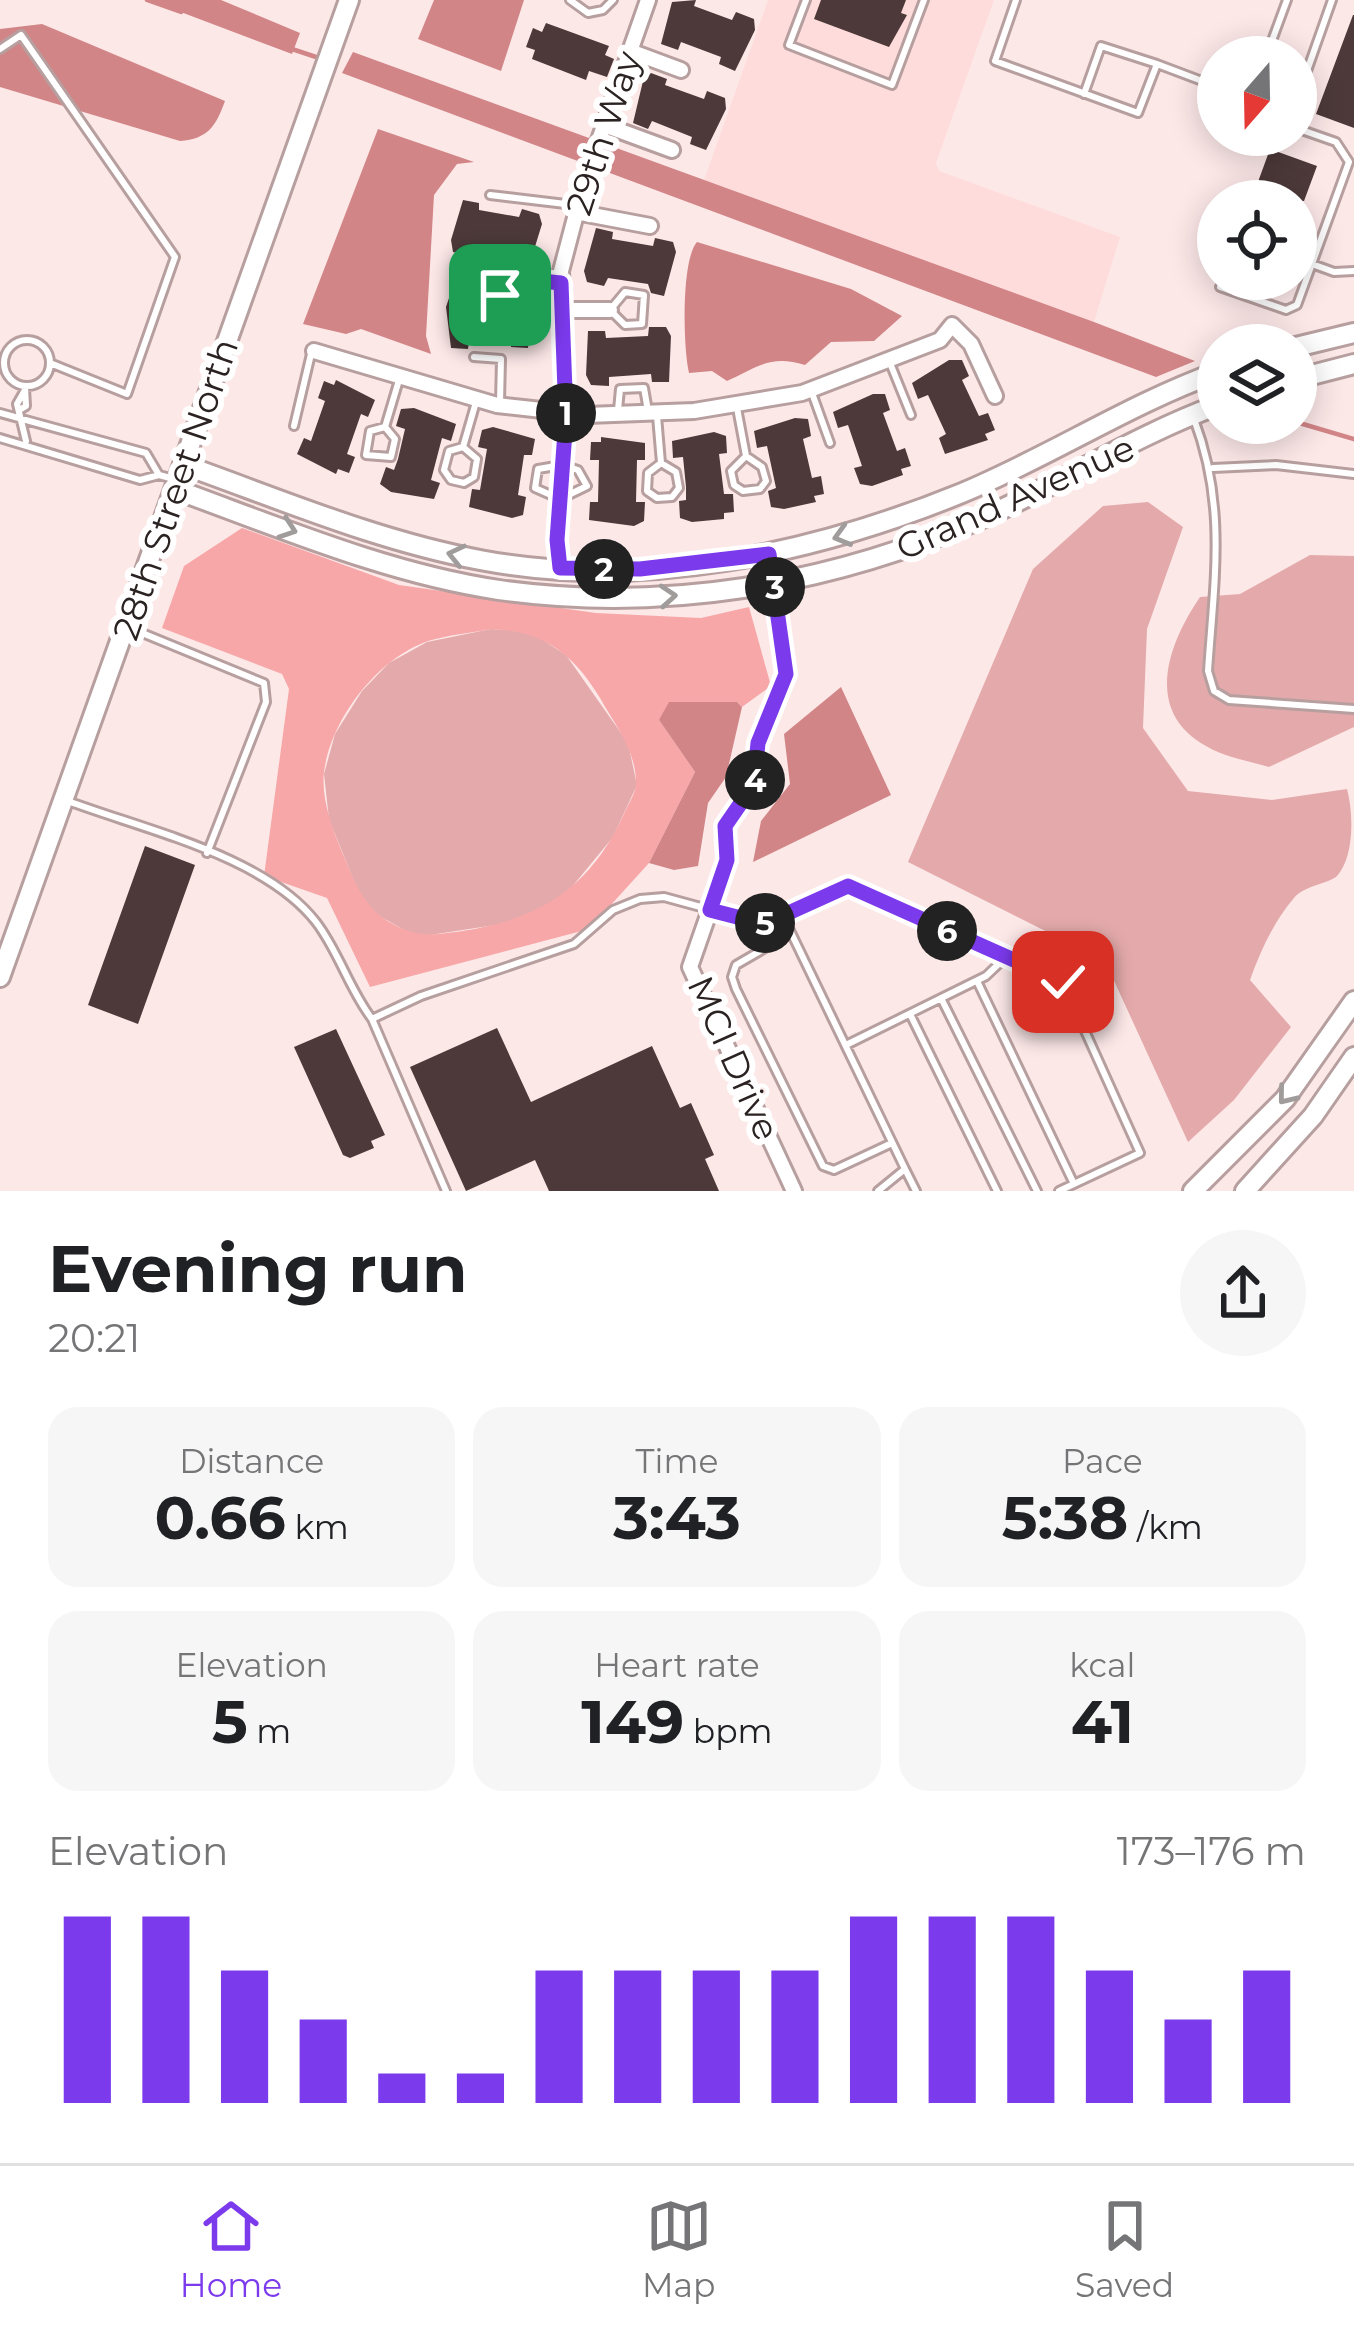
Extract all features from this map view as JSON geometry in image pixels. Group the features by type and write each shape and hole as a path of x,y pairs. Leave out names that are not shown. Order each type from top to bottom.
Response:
{"street":[{"name":"28th Street North","path":"0,977 349,0"},
{"name":"29th Way","path":"566,411 561,283 577,209 648,0"},
{"path":"630,51 681,70"},
{"path":"604,125 672,150"},
{"path":"577,209 650,226"},
{"path":"512,278 561,283"},
{"path":"562,310 610,310"},
{"path":"314,351 500,405 653,413 811,390 940,340 952,326 971,344 995,396"},
{"path":"1317,341 1354,333"},
{"path":"1317,374 1354,364"},
{"name":"Grand Avenue","path":"181,479 484,561 640,569 769,554 847,536 929,506 1197,381"},
{"path":"1139,406 1152,435"},
{"path":"559,596 566,411"},
{"name":"Grand Avenue","path":"181,479 418,572 496,590 652,598 775,584 859,565 921,543 1197,413"},
{"name":"MCI Drive","path":"769,554 786,674 758,743 754,784 725,826 727,860 690,967 794,1191"},
{"path":"1193,1191 1285,1099 1354,1001"},
{"path":"1245,1191 1312,1116 1354,1057"}],"lane":[{"path":"571,0 588,13 603,10 613,0"},
{"path":"806,0 789,45 892,85 924,0"},
{"path":"1016,0 995,61 1138,113 1157,64"},
{"path":"1274,36 1287,0"},
{"path":"1317,42 1332,0"},
{"path":"0,49 21,35 175,257 127,394 50,363 39,344 25,340 11,346 2,362 11,380 25,388"},
{"path":"1084,94 1101,46 1197,79"},
{"path":"1317,135 1336,142 1349,162 1317,250"},
{"path":"490,195 577,209"},
{"path":"481,259 502,261 512,278 500,295 481,294 481,259"},
{"path":"1317,266 1334,272 1354,271"},
{"path":"625,292 644,295 642,324 625,325 610,310 625,292"},
{"path":"1257,300 1286,310 1299,300"},
{"path":"294,426 306,359 314,351"},
{"path":"475,357 501,359 500,405"},
{"path":"889,360 911,415"},
{"path":"25,388 46,377 50,363"},
{"path":"385,427 400,377"},
{"path":"25,388 26,406 21,412 26,443"},
{"path":"619,414 620,389 644,388 661,464"},
{"path":"811,390 830,443"},
{"path":"463,447 477,399"},
{"path":"736,404 746,456 762,467 766,481 760,488 743,491 734,484 731,471 746,456"},
{"path":"0,413 21,412 146,453 159,475"},
{"path":"1193,415 1213,468 1218,525 1208,671 1214,692 1228,700 1354,709"},
{"path":"385,427 395,439 391,457 366,455 370,430 385,427"},
{"path":"0,438 140,480 159,475 181,479"},
{"path":"463,447 477,459 474,477 464,483 451,480 444,470 448,451 463,447"},
{"path":"661,464 676,472 679,488 671,497 657,498 647,491 648,473 661,464"},
{"path":"562,465 578,470 587,486 560,499 535,488 538,469 562,465"},
{"path":"1213,468 1276,465 1354,475"},
{"path":"127,627 264,682 266,702 207,853"},
{"path":"64,800 252,870 291,894 320,926 350,991 373,1019 446,1191"},
{"path":"373,1019 421,996 574,944 613,910 640,898 664,897 764,924 848,886 1063,982 1140,1153 1060,1191"},
{"path":"783,916 916,1191"},
{"path":"791,933 736,965 731,977 736,989 824,1166 834,1170 892,1144"},
{"path":"845,1046 977,981 1006,957"},
{"path":"977,981 1074,1184"},
{"path":"941,1000 1037,1191"},
{"path":"911,1016 997,1191"},
{"path":"878,1191 905,1169"}],"shaded area":[{"path":"149,0 221,0 300,33 292,54"},
{"path":"434,0 524,0 501,71 418,39"},
{"path":"768,0 994,0 936,163 939,171 1120,237 1094,322 704,180"},
{"path":"42,24 225,101 218,118 204,134 180,141 0,87 0,29"},
{"path":"353,52 1195,361 1156,377 342,73"},
{"path":"378,129 474,162 457,164 434,195 426,336 431,354 361,329 346,334 303,324"},
{"path":"697,242 851,289 902,316 874,341 831,342 805,365 773,362 727,381 712,371 689,373 686,285"},
{"path":"1148,502 1183,527 1147,629 1143,728 1188,791 1272,800 1347,789 1351,811 1351,836 1342,869 1336,877 1294,898 1268,937 1250,980 1291,1027 1234,1100 1188,1142 1105,961 908,862 1033,569 1103,506"},
{"path":"242,528 399,585 596,613 701,618 749,607 771,686 742,707 737,702 659,720 695,772 649,863 589,929 370,987 327,898 264,876 289,689 282,674 162,628 184,566","holes":["491,629 555,647 579,669 628,748 635,789 595,862 560,896 490,926 435,934 411,932 374,910 351,874 326,803 328,752 360,693 409,650 436,639"]},
{"path":"1310,555 1354,556 1354,727 1269,767 1213,750 1186,731 1168,696 1171,656 1188,615 1200,597 1240,594"},
{"path":"491,629 529,631 566,655 628,743 637,785 613,837 567,893 521,921 417,937 374,913 358,891 329,819 324,774 335,734 362,691 389,663 427,642"},
{"path":"841,687 891,795 753,862 761,821 790,784 784,734"},
{"path":"669,702 737,702 742,707 726,777 708,803 698,866 674,870 649,863 695,772 659,720"}],"building":[{"path":"696,0 694,6 732,20 736,12 754,19 755,30 735,71 719,64 721,57 681,42 678,50 661,44 672,2"},
{"path":"821,0 906,0 901,13 907,15 889,47 814,19"},
{"path":"1353,15 1354,15 1354,128 1317,111"},
{"path":"546,23 609,46 605,55 614,59 607,77 589,71 586,80 532,59 535,50 526,47 533,28 542,32"},
{"path":"651,73 667,79 665,85 704,99 707,91 725,98 726,109 706,150 690,144 692,137 652,121 648,129 633,123 643,81"},
{"path":"1267,156 1289,156 1317,166 1312,180 1259,180"},
{"path":"463,200 479,203 479,210 519,217 522,209 539,214 542,224 529,266 513,262 514,255 472,249 470,256 453,252 451,240"},
{"path":"596,228 613,232 612,239 653,246 655,238 673,242 676,252 664,296 651,293 648,284 608,278 604,286 587,282 584,271"},
{"path":"511,293 528,294 533,303 528,348 511,347 511,339 469,341 468,349 451,348 446,307 450,295 467,295 467,302 500,302 509,301"},
{"path":"649,327 666,327 671,336 669,382 652,382 651,374 609,377 609,386 591,385 586,375 588,331 605,331 606,338 648,336"},
{"path":"949,360 962,360 969,376 962,380 979,416 988,413 995,430 985,434 988,440 945,454 939,438 946,434 928,395 918,399 912,383"},
{"path":"336,380 375,400 368,417 361,414 347,454 355,457 349,473 338,469 336,474 297,454 304,438 311,441 325,401 318,398 324,381 334,385"},
{"path":"873,394 885,394 890,410 883,413 897,451 905,448 911,466 901,469 903,475 872,486 860,484 854,468 862,466 848,425 838,428 833,412"},
{"path":"414,408 456,424 451,441 442,438 431,480 440,483 434,499 391,492 380,484 386,467 394,470 398,459 405,429 396,426 401,409"},
{"path":"795,418 808,419 811,436 803,439 812,478 821,476 824,494 814,496 816,502 771,507 768,491 776,488 767,446 757,448 754,431"},
{"path":"493,427 535,439 532,455 524,455 518,495 526,497 523,515 512,518 469,507 472,489 480,490 487,449 478,447 482,430"},
{"path":"714,432 726,436 727,453 719,454 724,494 733,494 734,512 724,513 724,519 692,522 680,518 679,501 686,500 683,457 673,458 672,441"},
{"path":"601,437 645,443 645,460 637,460 636,502 645,502 644,521 634,526 589,520 590,502 598,502 599,460 590,460 591,442 601,442"},
{"path":"145,846 195,865 138,1024 88,1005"},
{"path":"497,1028 531,1102 652,1046 680,1108 691,1103 714,1155 705,1159 719,1191 549,1191 535,1160 466,1191 410,1067"},
{"path":"336,1029 385,1135 371,1141 374,1148 350,1158 343,1155 294,1047"}],"waterway":[{"path":"147,0 181,12"},
{"path":"289,48 316,57"},
{"path":"1317,428 1354,439"}],"route":[{"path":"500,295 512,278 561,283 566,418 557,540 560,568 640,569 769,554 786,674 758,743 754,784 725,826 727,860 710,910 764,924 848,886 1063,982"}]}
